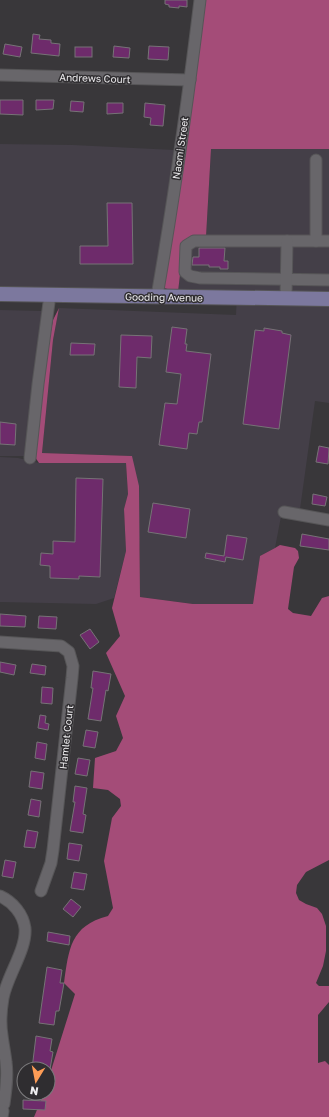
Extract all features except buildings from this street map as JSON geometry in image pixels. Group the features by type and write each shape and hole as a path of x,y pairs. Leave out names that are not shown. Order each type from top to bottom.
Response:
{"main road":[{"name":"Gooding Avenue","path":"0,294 329,299"}],"street":[{"name":"Naomi Street","path":"157,296 190,80 200,0"},
{"name":"Andrews Court","path":"0,75 190,80"},
{"path":"316,160 316,241"},
{"path":"329,242 194,241 186,246 185,272 190,276 200,278 329,280"},
{"path":"286,241 286,298"},
{"path":"30,458 50,295"},
{"path":"284,512 329,520"},
{"name":"Hamlet Court","path":"0,642 61,646 69,652 72,661 71,694 53,850 51,863 41,891"},
{"path":"0,896 15,906 21,916 25,928 22,947 10,974 3,997 1,1028 6,1061 7,1084 3,1111"}],"shaded area":[{"path":"206,0 329,0 329,149 211,149 206,237 184,240 178,292 164,288"},
{"path":"0,144 73,145 174,150 154,292 0,289"},
{"path":"211,149 329,149 329,403 315,401 300,509 283,506 275,548 260,556 253,604 193,604 140,597 140,550 132,456 42,453 53,340 59,308 236,315 237,293 178,292 184,240 206,237"},
{"path":"59,308 53,340 42,453 132,456 139,486 140,597 193,604 253,604 260,556 280,545 295,548 298,551 299,558 294,567 288,609 293,613 311,616 322,598 329,596 329,860 306,872 297,885 296,893 299,900 317,908 322,914 326,926 326,951 323,966 316,983 319,986 329,986 329,1002 318,1015 318,1063 325,1061 329,1065 329,1117 34,1117 41,1101 56,1101 56,1061 54,1061 75,994 64,983 70,949 74,940 86,926 95,920 108,916 113,908 104,861 112,818 121,806 120,799 108,790 93,788 95,758 116,751 123,738 116,716 125,696 106,653 120,636 112,608 126,551 124,509 128,494 126,463 39,463 35,457 42,382 53,320"},
{"path":"0,310 42,311 37,363 24,456 0,456"},
{"path":"0,457 18,458 39,463 126,463 128,494 124,509 126,551 114,598 96,604 0,602"}]}
